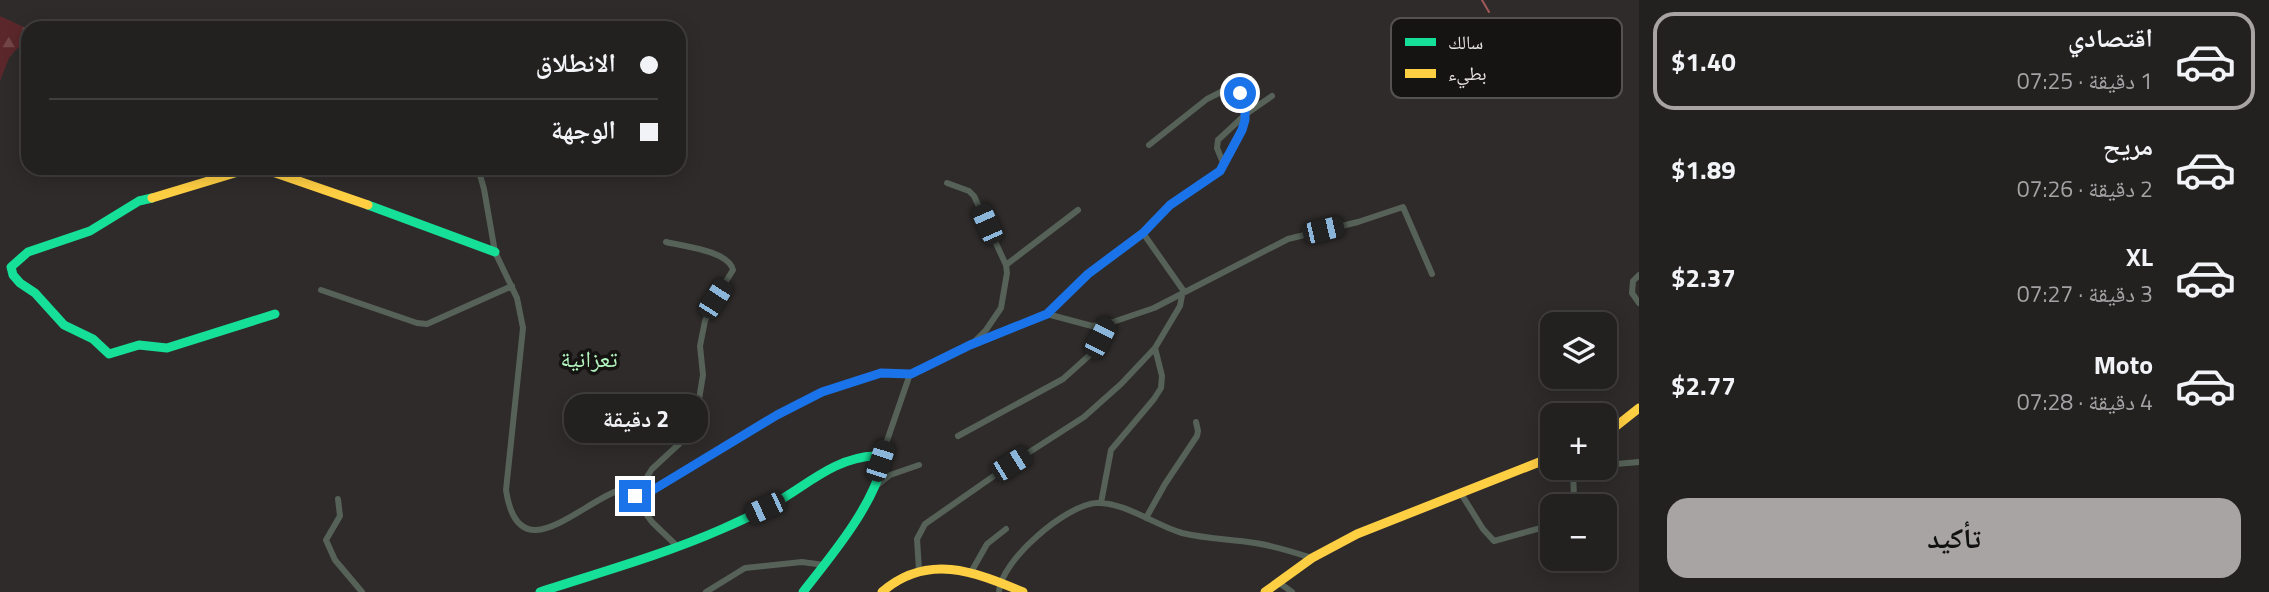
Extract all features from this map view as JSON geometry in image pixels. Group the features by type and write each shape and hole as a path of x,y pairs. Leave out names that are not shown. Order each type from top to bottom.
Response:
{"street":[{"path":"636,498 811,397 881,373 911,374 970,345 1047,314 1088,274 1143,233 1170,205 1216,175 1242,130 1246,114 1235,85 1207,99 1149,145"},
{"path":"1224,165 1217,148 1218,140 1246,114 1272,96"},
{"path":"227,175 139,201 90,231 28,252 11,267 13,275 35,293 64,325 93,339 109,354 139,345 167,348 275,314"},
{"path":"285,175 495,252"},
{"path":"480,175 495,252 520,307 523,328 506,490 507,501 515,519 527,530 540,531 569,519 618,490 627,488 652,522 678,547"},
{"path":"947,183 969,191 974,196 1006,265 1001,308 986,330 970,345"},
{"path":"1047,314 1092,326 1107,324 1154,308 1288,239 1358,222 1403,207 1432,274"},
{"path":"1006,265 1079,210"},
{"path":"919,570 918,539 925,524 1084,417 1121,384 1155,348 1180,306 1183,291 1143,233"},
{"path":"636,498 652,469 691,433 703,375 700,346 705,321 733,270 731,262 720,256 666,242"},
{"path":"1639,275 1633,281 1632,293 1639,303"},
{"path":"321,290 417,323 427,324 512,286"},
{"path":"958,436 1063,379 1092,353 1107,324"},
{"path":"1101,503 1111,450 1161,388 1162,376 1155,348"},
{"path":"880,461 911,374"},
{"path":"1617,425 1639,408"},
{"path":"1146,519 1196,436 1196,422"},
{"path":"540,592 678,547 765,508 831,468 850,460 872,456 880,461 883,469 874,488 824,565 803,592"},
{"path":"1617,464 1639,462"},
{"path":"1265,592 1312,558 1357,534 1540,463"},
{"path":"874,488 891,475 919,465"},
{"path":"1460,492 1483,529 1494,541 1540,528"},
{"path":"338,499 340,516 326,540 335,560 362,592"},
{"path":"999,588 1009,565 1034,539 1083,506 1101,503 1180,532 1207,539 1260,544 1312,558"},
{"path":"970,574 987,544 1006,528"},
{"path":"706,592 745,568 802,562 824,565"},
{"path":"882,592 900,578 919,570 947,570 970,574 999,588 1023,592"},
{"path":"1279,582 1292,592"}],"green space":[{"path":"0,16 21,26 21,44 9,58 0,81"}],"waterway":[{"path":"1482,0 1489,12"}],"traffic: fast":[{"path":"152,198 139,201 90,231 28,252 11,267 13,275 35,293 64,325 93,339 109,354 139,345 167,348 275,314"},
{"path":"368,205 495,252"},
{"path":"540,592 700,538 762,510 847,461 875,456 882,466 869,499 803,592"}],"traffic: slow":[{"path":"152,198 228,175"},
{"path":"281,175 368,205"},
{"path":"1617,425 1639,408"},
{"path":"1265,592 1312,558 1357,534 1540,462"},
{"path":"882,592 899,580 933,569 969,572 1023,592"}],"district":[{"name":"تعزانية","path":"589,359"}],"route":[{"path":"635,496 638,499 777,415 822,392 881,373 911,374 970,345 1047,314 1088,274 1143,233 1170,205 1220,171 1245,120 1240,93"}]}
